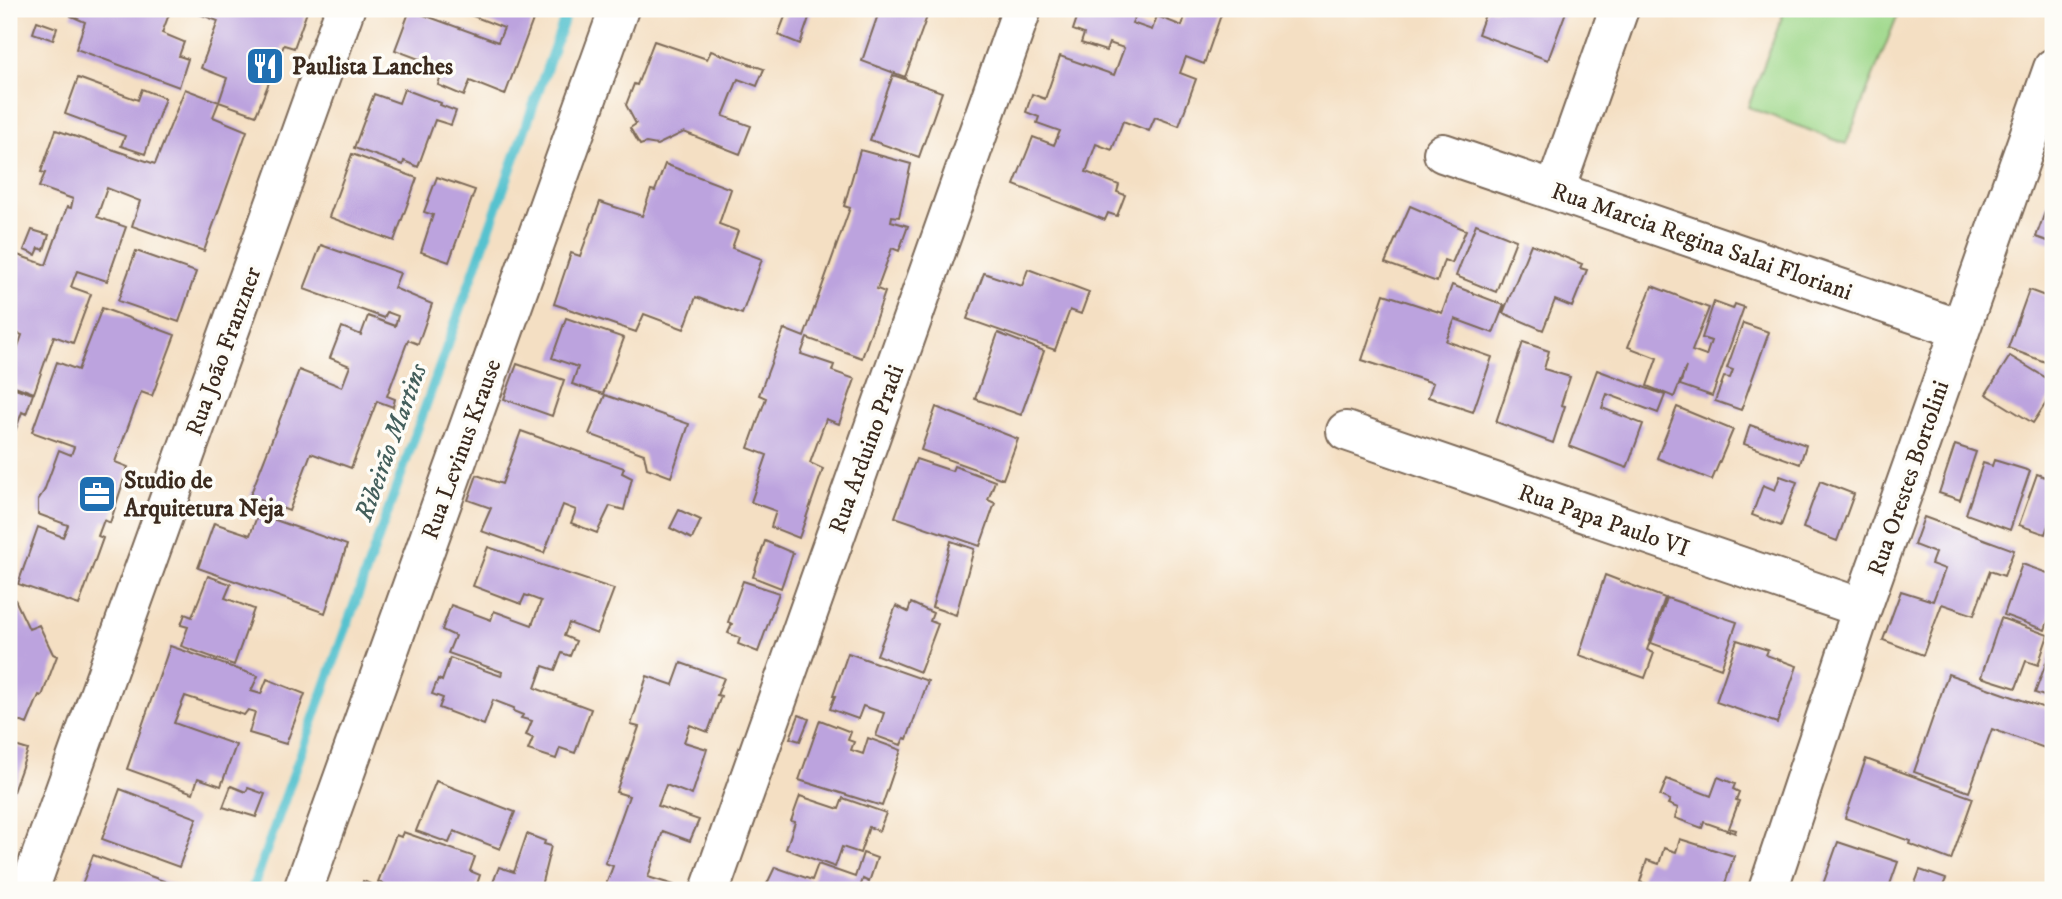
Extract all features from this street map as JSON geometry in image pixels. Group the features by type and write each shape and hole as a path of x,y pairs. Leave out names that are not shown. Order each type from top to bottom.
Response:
{"street":[{"name":"Rua João Franzner","path":"29,890 345,9"},
{"name":"Rua Levinus Krause","path":"303,890 619,9"},
{"name":"Rua Arduino Pradi","path":"710,890 1022,9"},
{"path":"1555,190 1619,9"},
{"name":"Rua Orestes Bortolini","path":"1768,890 1862,608 2053,68"},
{"name":"Rua Marcia Regina Salai Floriani","path":"1443,153 1959,329"},
{"name":"Rua Papa Paulo VI","path":"1346,431 1862,608"}],"green space":[{"path":"1785,9 1900,9 1846,144 1748,107"}],"building":[{"path":"75,9 171,9 162,33 184,42 179,56 188,59 179,87 76,49 85,22 71,16"},
{"path":"186,9 308,9 294,48 284,45 256,115 219,102 227,78 201,68 218,21"},
{"path":"455,9 537,9 505,95 470,81 464,96 438,85 443,68 395,50 410,10 498,42 504,28"},
{"path":"772,9 812,9 800,44 778,35 786,14"},
{"path":"880,9 929,11 905,77 862,61"},
{"path":"1080,9 1118,9 1136,15 1132,23 1152,30 1157,16 1182,26 1187,9 1223,9 1204,64 1186,57 1180,73 1196,79 1179,126 1155,117 1149,131 1123,121 1112,150 1096,144 1086,172 1119,185 1117,192 1125,195 1117,216 1108,213 1105,220 1014,185 1033,137 1054,145 1060,131 1037,123 1039,117 1026,112 1032,94 1045,99 1060,56 1114,75 1124,48 1109,43 1106,51 1081,43 1084,34 1073,30"},
{"path":"1136,9 1162,9 1159,17"},
{"path":"1487,9 1567,9 1548,60 1478,34"},
{"path":"37,21 57,28 53,40 33,33"},
{"path":"654,41 707,59 711,51 764,69 757,86 738,79 723,116 751,126 740,154 684,132 657,145 640,145 630,128 636,124 626,105"},
{"path":"893,75 942,92 919,157 870,140"},
{"path":"78,78 138,100 142,89 165,98 145,154 121,146 125,136 65,114"},
{"path":"185,89 219,102 213,117 247,131 204,251 132,226 140,201 107,188 97,217 126,227 107,281 77,271 71,287 91,294 73,343 54,336 34,393 9,384 9,372 22,335 9,330 9,252 46,265 67,207 71,208 73,199 39,187 45,173 41,172 56,130 155,164"},
{"path":"404,89 456,111 451,125 435,120 418,167 404,161 403,165 354,148 374,94 399,103"},
{"path":"860,150 911,164 899,217 892,216 891,221 908,226 899,251 892,248 877,289 885,292 862,358 807,338 801,354 834,365 832,371 855,379 839,424 826,419 810,463 823,469 799,538 771,527 776,511 751,502 767,455 748,448 766,398 759,395 784,329 804,337 850,208 844,206"},
{"path":"352,154 417,178 394,241 329,217"},
{"path":"665,164 731,189 719,224 738,231 732,248 762,259 742,314 696,297 684,329 644,314 636,332 554,304 571,253 580,256 600,202 642,216 651,190 655,191"},
{"path":"437,177 475,190 449,262 421,252 433,215 424,212"},
{"path":"2053,190 2053,243 2036,237"},
{"path":"1410,206 1466,230 1452,263 1444,260 1437,282 1385,263"},
{"path":"1476,224 1516,240 1496,292 1456,276"},
{"path":"32,230 49,235 44,250 39,248 36,255 24,250"},
{"path":"1531,244 1582,264 1580,268 1587,270 1572,307 1555,300 1543,330 1503,313"},
{"path":"321,245 400,273 394,288 432,304 418,344 408,340 387,396 395,399 393,407 377,401 351,468 311,453 289,511 250,496 299,370 342,387 350,366 330,358 342,327 361,335 368,316 395,326 398,316 387,312 384,318 304,289"},
{"path":"136,251 196,272 179,322 118,301"},
{"path":"1028,269 1089,292 1081,314 1070,310 1055,350 967,319 984,273 1022,286"},
{"path":"1452,285 1504,305 1493,333 1455,319 1446,341 1492,357 1473,412 1428,397 1433,383 1362,360 1384,294 1442,313"},
{"path":"1652,286 1709,308 1692,351 1706,356 1711,341 1702,338 1714,302 1733,309 1735,304 1744,307 1712,396 1680,385 1686,367 1674,397 1647,386 1657,358 1628,347"},
{"path":"2029,290 2053,299 2053,365 2008,348"},
{"path":"102,308 175,335 152,396 141,392 115,462 128,467 110,523 104,520 98,536 103,538 79,605 18,584 38,527 63,537 68,525 38,514 38,500 59,450 71,455 74,447 32,432 57,362 78,370"},
{"path":"566,318 624,338 603,394 572,384 578,367 552,358"},
{"path":"1743,323 1769,332 1741,410 1715,401 1724,377 1730,378 1733,370 1727,368"},
{"path":"998,333 1044,351 1021,415 975,399"},
{"path":"1523,342 1549,351 1544,369 1570,377 1561,405 1565,406 1553,443 1496,422"},
{"path":"2010,356 2053,382 2053,398 2050,397 2033,423 1986,394"},
{"path":"517,364 564,380 552,416 504,399"},
{"path":"1597,370 1665,395 1658,413 1607,394 1602,408 1643,424 1627,468 1569,446"},
{"path":"9,386 33,394 26,414 22,412 9,449"},
{"path":"605,395 689,424 671,477 647,468 644,454 589,434"},
{"path":"936,407 1018,439 1003,479 921,450"},
{"path":"1677,407 1733,430 1712,480 1657,458"},
{"path":"1750,425 1806,445 1800,464 1744,444"},
{"path":"521,431 624,468 622,473 632,478 624,510 610,506 597,533 571,523 576,510 563,505 544,553 481,531 491,508 468,500 477,475 502,484"},
{"path":"1955,445 1976,452 1960,500 1939,493"},
{"path":"916,459 952,471 954,466 995,481 988,500 995,503 980,546 895,517"},
{"path":"1994,460 2030,471 2010,530 1966,514 1983,463 1992,466"},
{"path":"2037,474 2053,480 2053,511 2045,534 2019,525"},
{"path":"1780,476 1797,482 1781,526 1752,515 1763,485 1775,490"},
{"path":"1820,481 1854,494 1837,541 1803,528"},
{"path":"679,510 701,520 692,539 670,528"},
{"path":"258,514 347,545 325,613 198,568 214,523 250,535"},
{"path":"1924,517 2014,550 2004,576 1990,571 1974,615 1942,604 1923,655 1883,640 1901,591 1933,601 1945,569 1931,564 1935,553 1914,545"},
{"path":"765,541 793,553 781,588 753,577"},
{"path":"951,541 974,549 956,615 932,607"},
{"path":"488,547 614,589 597,634 569,623 564,636 576,641 570,656 562,653 555,670 543,666 535,688 591,709 575,753 560,748 556,759 528,750 533,738 526,735 532,721 521,718 523,715 513,711 514,708 493,700 484,725 439,708 443,698 432,694 438,679 442,681 450,658 501,676 502,672 448,653 455,636 442,630 451,605 491,620 494,611 532,625 541,601 525,595 521,604 473,586"},
{"path":"2022,564 2053,575 2053,608 2045,630 2004,615"},
{"path":"1605,575 1665,598 1647,650 1654,653 1645,678 1579,655"},
{"path":"208,576 231,584 225,598 254,609 234,665 181,646 188,627 181,625 185,614 192,617"},
{"path":"743,581 779,593 758,652 738,644 740,638 728,633 732,624 728,622"},
{"path":"9,587 29,629 39,625 53,654 57,656 42,696 39,695 27,724 9,717"},
{"path":"1667,598 1737,622 1721,668 1651,643"},
{"path":"911,603 933,613 930,621 938,624 920,672 877,655 896,606 908,612"},
{"path":"2001,618 2048,635 2038,665 2026,661 2016,688 1981,677"},
{"path":"1737,640 1768,650 1766,655 1797,666 1777,723 1716,702"},
{"path":"2053,644 2053,699 2035,693"},
{"path":"170,646 258,676 251,691 261,694 267,679 305,694 286,744 249,733 255,712 248,710 244,715 185,696 174,723 236,745 221,786 198,778 193,793 127,769"},
{"path":"848,653 928,681 907,739 904,738 901,745 876,736 884,713 863,706 858,719 830,709"},
{"path":"681,663 724,678 717,695 721,696 708,732 690,725 684,742 707,749 692,795 666,785 658,806 699,820 690,841 663,831 648,877 674,885 673,890 604,890 613,866 605,863 629,796 616,792 639,727 631,725 647,676 673,685"},
{"path":"1948,674 2053,711 2053,751 1992,729 1969,792 1914,772"},
{"path":"799,715 809,719 800,741 790,738"},
{"path":"820,720 851,732 848,740 854,742 851,750 863,754 868,738 901,750 882,806 799,780"},
{"path":"15,746 28,750 9,803 9,757 11,758"},
{"path":"1866,759 1973,798 1951,860 1909,844 1910,841 1845,818"},
{"path":"1718,777 1735,784 1733,789 1739,792 1736,800 1739,801 1729,828 1736,830 1735,833 1704,822 1702,828 1675,818 1678,808 1668,804 1670,800 1660,796 1667,779 1711,796"},
{"path":"436,781 515,812 500,849 454,831 449,843 416,831"},
{"path":"231,786 246,792 248,788 265,794 256,817 223,807"},
{"path":"120,789 197,818 179,867 102,839"},
{"path":"800,796 839,809 843,798 886,813 879,831 869,827 860,853 842,847 835,867 786,849 795,822 791,821"},
{"path":"403,832 475,857 470,871 480,875 475,890 388,890 389,886 378,882 396,835 401,837"},
{"path":"527,834 551,846 540,890 509,890 492,885 499,867 514,872"},
{"path":"1680,839 1734,856 1723,890 1658,890 1659,888 1640,882 1647,860 1659,864 1664,848 1676,852"},
{"path":"1838,842 1898,862 1888,890 1821,890"},
{"path":"863,853 877,858 869,882 863,879 859,890 764,890 775,867 812,880 818,864 855,877"},
{"path":"93,855 188,890 80,890"},
{"path":"1920,870 1946,879 1941,890 1925,890 1914,886"},
{"path":"363,881 386,890 360,890"}],"waterway":[{"name":"Ribeirão Martins","path":"252,890 568,9"}],"place":[{"name":"Paulista Lanches","path":"265,66"},
{"name":"Studio de Arquitetura Neja","path":"97,494"}]}
